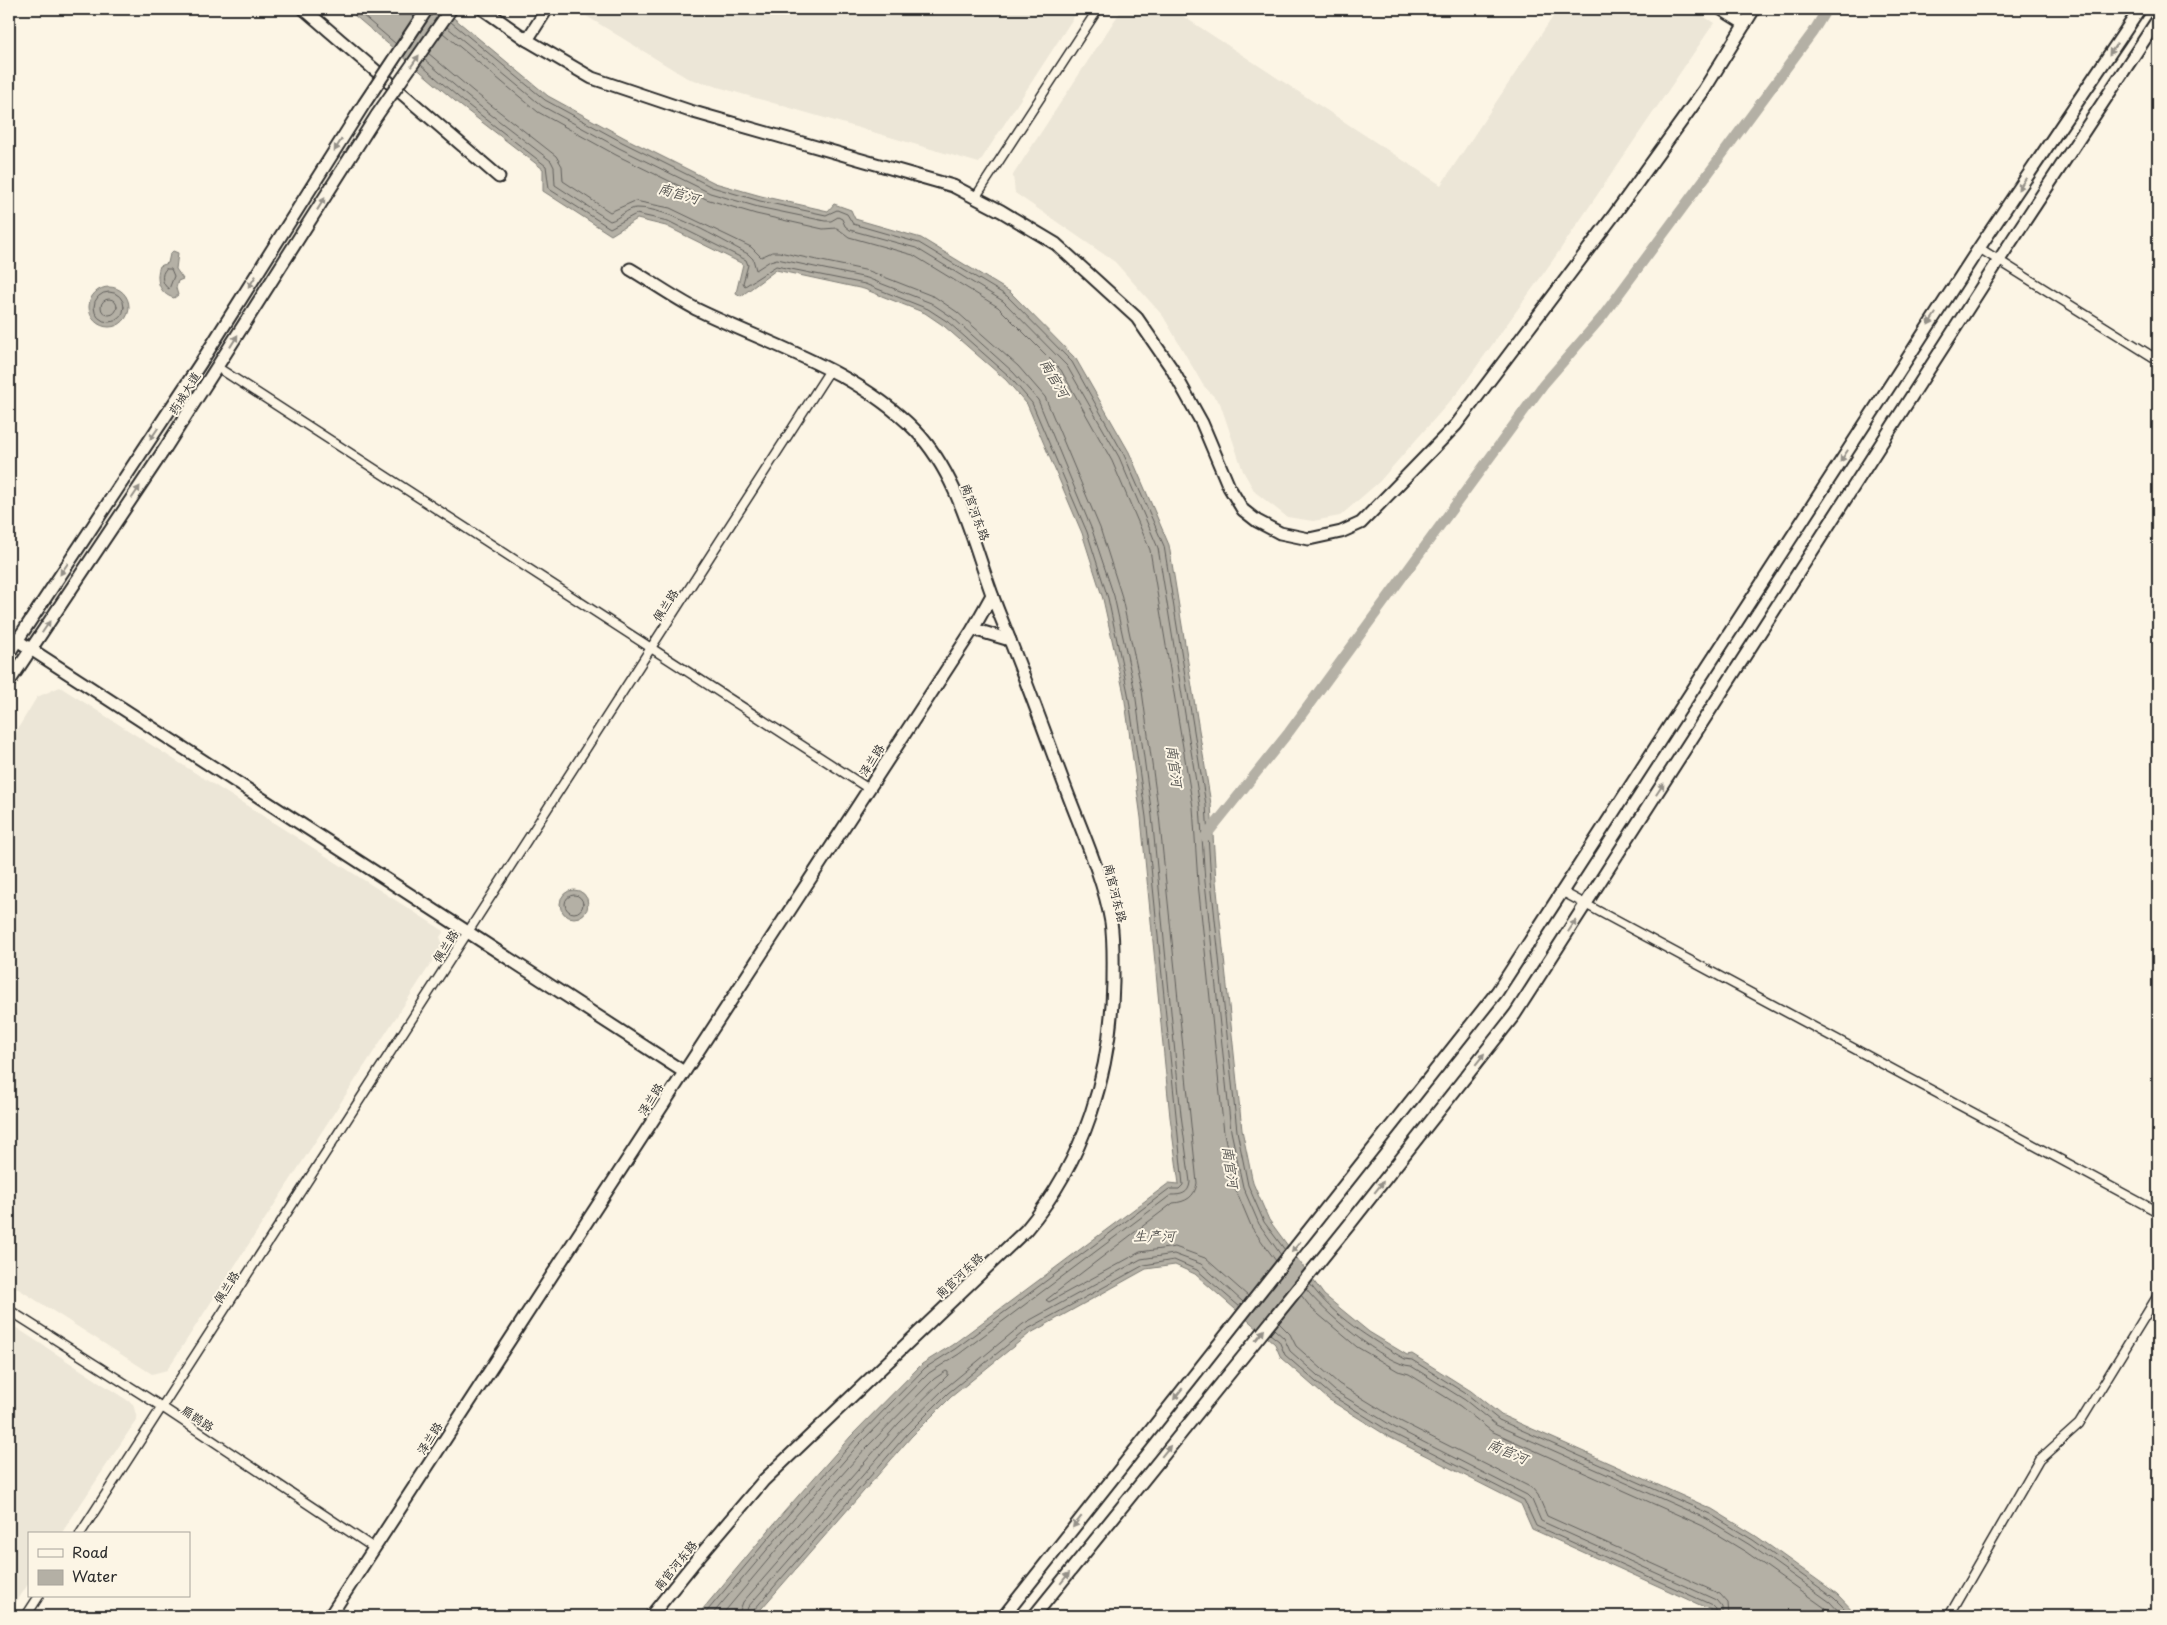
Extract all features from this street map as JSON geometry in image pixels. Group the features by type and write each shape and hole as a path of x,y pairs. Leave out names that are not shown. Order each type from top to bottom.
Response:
{"street":[{"path":"304,9 499,178"},
{"name":"药城大道","path":"9,653 13,637 200,364 364,104 427,9"},
{"name":"药城大道","path":"9,682 32,650 217,367 377,115 451,9"},
{"path":"483,9 527,40 592,78 690,110 953,186 1056,244 1138,318 1172,369 1202,423 1229,487 1243,510 1257,522 1280,533 1309,539 1341,532 1362,523 1456,425 1682,122 1754,9"},
{"path":"527,40 547,9"},
{"path":"976,198 1098,9"},
{"path":"1721,9 1745,24"},
{"path":"1004,1616 1497,992 1979,248 2140,9"},
{"path":"1034,1616 1349,1226 1515,1014 1999,260 2158,19"},
{"path":"1979,248 2158,360"},
{"name":"南官河东路","path":"630,269 693,307 856,383 914,429 937,457 955,490 992,595 1095,867 1111,922 1112,1003 1103,1077 1092,1113 1062,1180 1043,1210 1026,1230 764,1480 651,1616"},
{"path":"217,367 869,789"},
{"name":"佩兰路","path":"81,1532 830,370"},
{"name":"泽兰路","path":"330,1616 973,629 992,595"},
{"path":"973,629 1010,640"},
{"path":"13,637 684,1072"},
{"path":"1561,891 2158,1212"},
{"path":"1949,1616 2039,1460 2079,1424 2158,1295"},
{"name":"扁鹊路","path":"9,1310 162,1407 374,1548"},
{"path":"26,1616 38,1598"}],"shaded area":[{"path":"575,9 1079,9 979,163 687,78"},
{"path":"1122,9 1172,9 1441,185 1558,9 1693,9 1714,23 1553,260 1459,391 1379,482 1340,516 1313,521 1287,517 1255,492 1243,471 1220,403 1203,385 1163,316 1115,262 1015,193 1013,175"},
{"path":"60,687 444,931 440,937 443,945 167,1370 152,1374 9,1283 9,743 37,697"},
{"path":"9,1323 133,1404 137,1419 62,1532 28,1532 28,1584 9,1613"}],"water":[{"path":"347,9 443,9 548,96 625,138 715,183 761,196 828,211 834,204 851,210 855,219 921,238 1010,292 1076,359 1129,452 1169,545 1211,804 1216,881 1242,1130 1253,1183 1269,1220 1324,1295 1369,1332 1407,1355 1412,1354 1471,1391 1501,1415 1712,1509 1756,1536 1837,1594 1858,1616 1712,1616 1711,1610 1532,1529 1521,1504 1389,1437 1328,1399 1281,1358 1275,1344 1195,1274 1175,1265 1146,1269 1029,1334 951,1397 911,1437 755,1616 697,1616 784,1512 851,1436 922,1364 952,1345 1169,1183 1179,1184 1170,1117 1141,818 1124,694 1103,599 1082,533 1027,404 1006,380 944,326 925,313 864,289 776,270 741,296 736,293 743,264 666,226 637,219 611,235 543,191 543,169 461,106"},
{"path":"173,251 178,253 176,269 183,279 178,281 176,288 178,295 174,298 162,290 158,281 160,266 168,263 170,254"},
{"path":"109,287 123,293 129,307 123,321 109,327 95,321 89,307 95,293"},
{"path":"574,890 584,894 588,904 584,914 574,918 564,914 560,904 564,894"}],"waterway":[{"path":"1205,837 1289,732 1543,385 1602,317 1813,32 1827,9"}],"water label":[{"name":"南官河","path":"679,193"},
{"name":"南官河","path":"1055,378"},
{"name":"南官河","path":"1175,766"},
{"name":"南官河","path":"1231,1167"},
{"name":"生产河","path":"1154,1235"},
{"name":"南官河","path":"1508,1451"}]}
